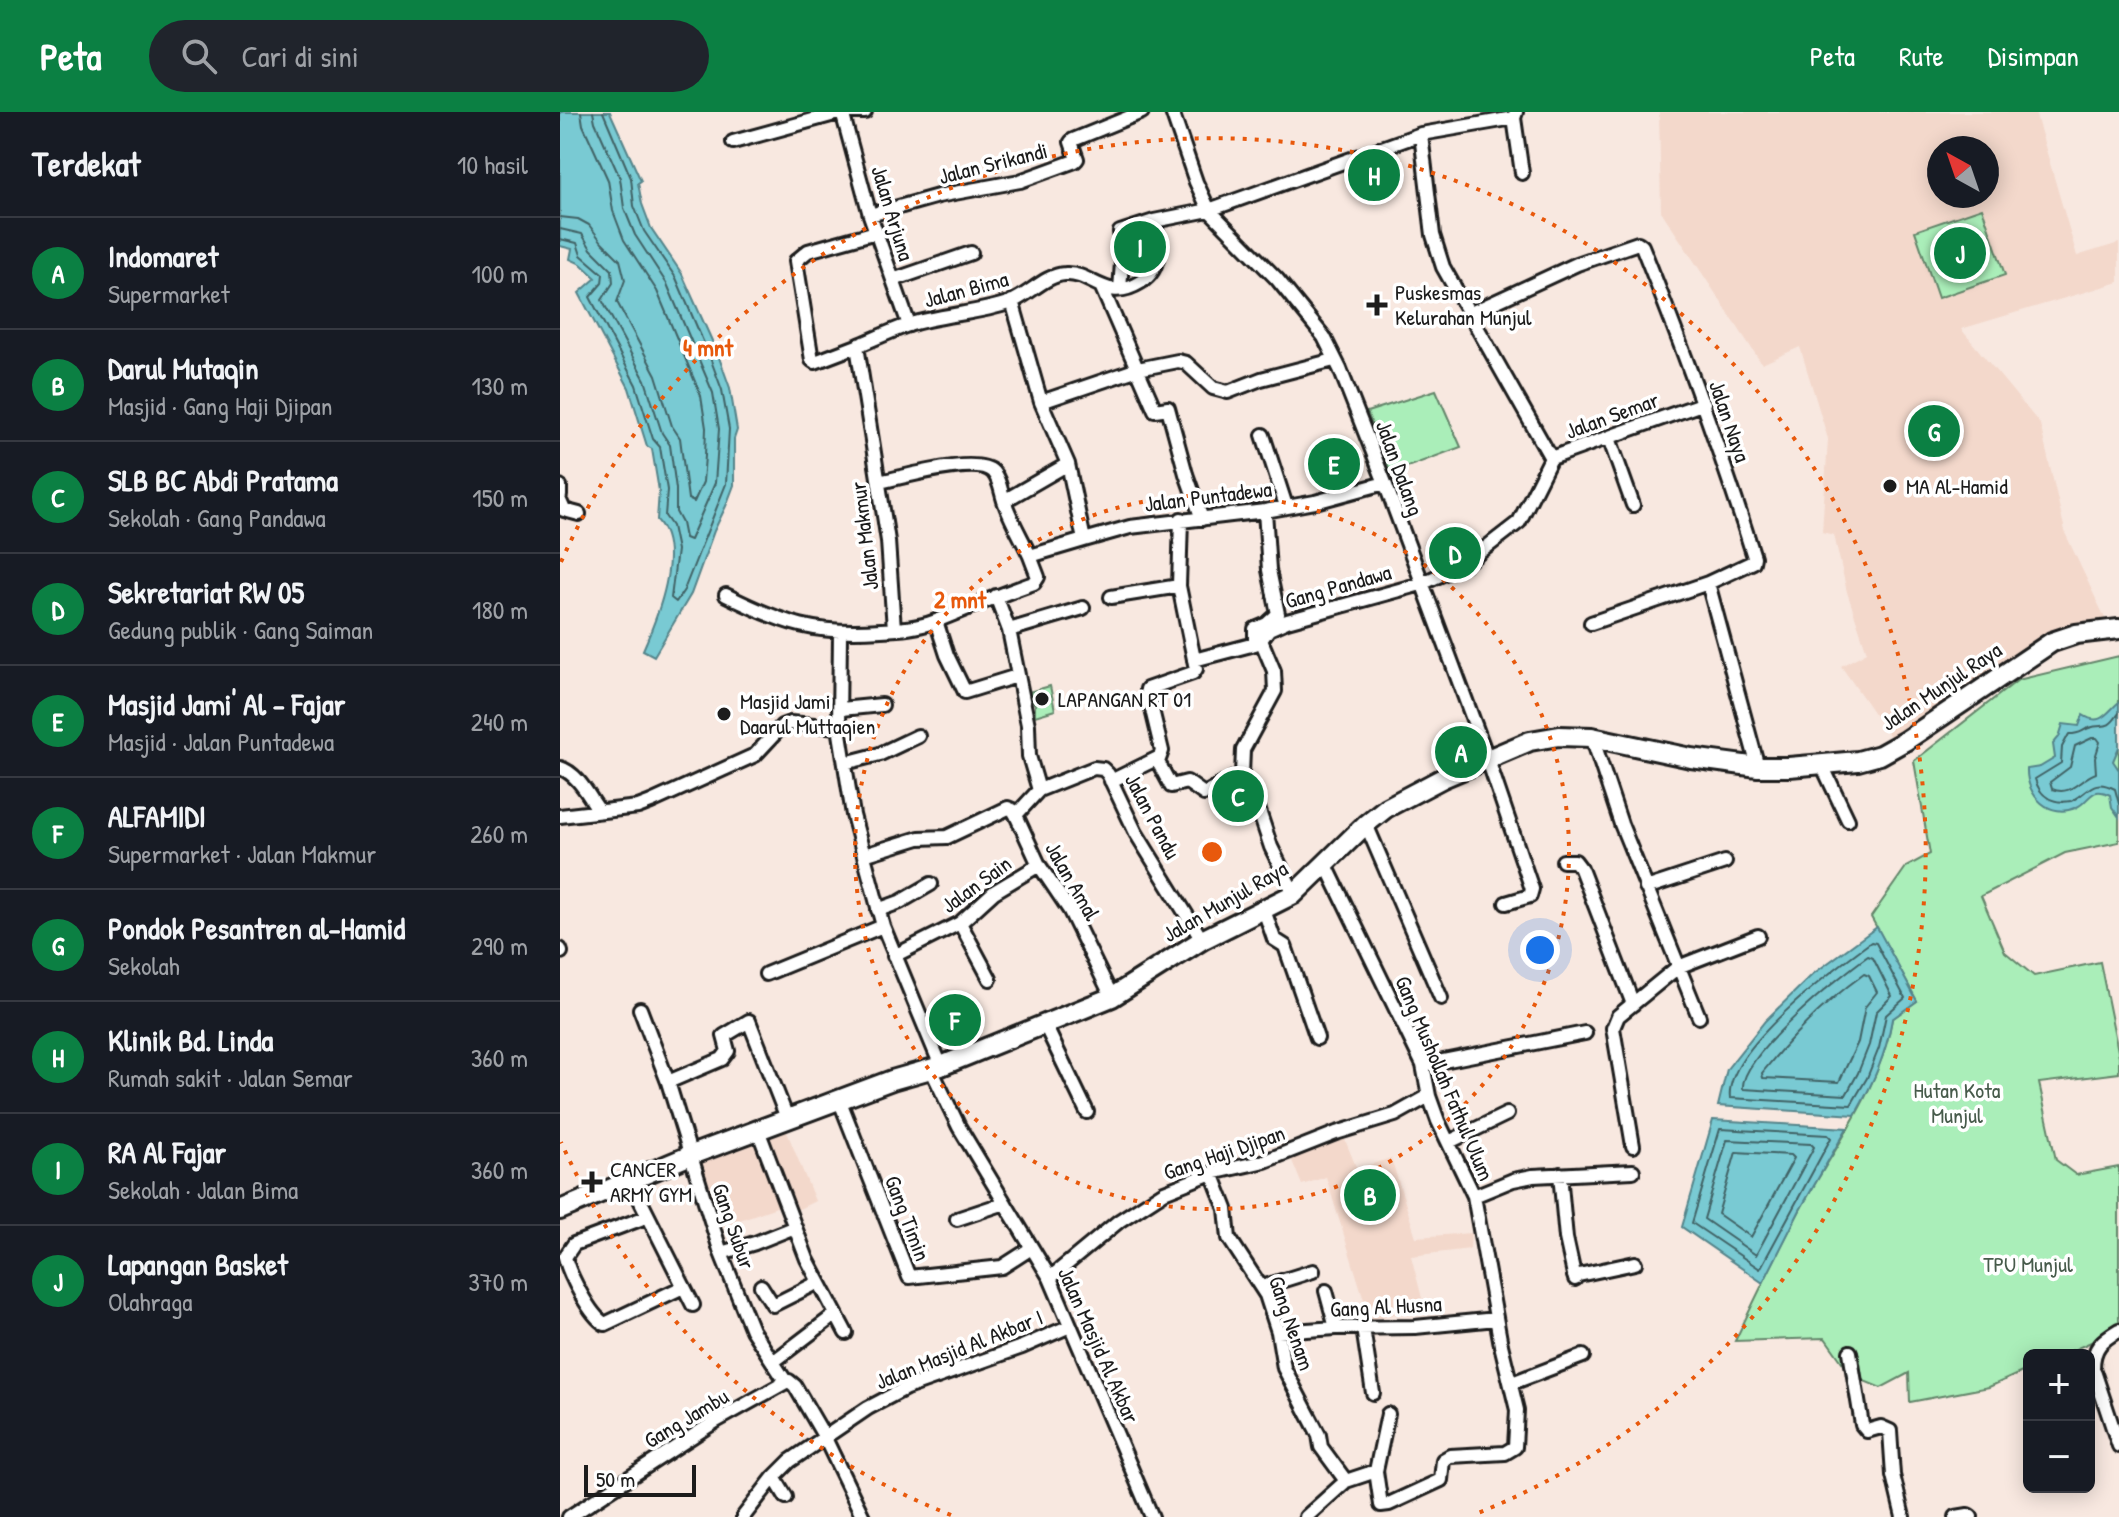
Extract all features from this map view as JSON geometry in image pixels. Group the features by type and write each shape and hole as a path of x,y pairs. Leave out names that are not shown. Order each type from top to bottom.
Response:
{"street":[{"path":"733,142 843,112 865,112"},
{"name":"Jalan Arjuna","path":"843,112 870,215 909,325"},
{"name":"Jalan Srikandi","path":"870,215 938,196 1020,181 1075,161 1073,140 1142,112"},
{"name":"Jalan Dalang","path":"1172,112 1209,210 1277,279 1324,337 1352,396 1487,757 1532,889 1530,896 1506,903"},
{"path":"1154,221 1158,256 1156,265 1143,281 1120,289 1123,250 1120,232 1154,221 1209,210 1421,134 1515,115 1522,173"},
{"name":"Jalan Semar","path":"1421,134 1435,248 1551,458 1704,403"},
{"path":"876,232 808,251 796,261 812,360 815,362 909,325"},
{"name":"Jalan Naya","path":"1471,313 1577,264 1638,243 1647,258 1704,403 1754,557 1749,565 1708,583"},
{"path":"893,280 971,253"},
{"name":"Jalan Bima","path":"909,325 1012,301 1063,274 1079,276 1102,288 1120,289"},
{"path":"1102,288 1155,410 1168,408 1202,519"},
{"path":"1012,301 1041,402 1068,464 1084,540"},
{"name":"Jalan Makmur","path":"857,346 888,541 894,629"},
{"path":"1041,402 1138,369 1178,361 1186,363 1213,388 1228,392 1261,379 1334,360"},
{"path":"1263,435 1286,506"},
{"path":"1609,438 1633,505"},
{"path":"1421,584 1466,563 1519,522 1551,458"},
{"path":"1004,501 1068,464"},
{"path":"726,595 776,618 810,629 840,633 894,629 936,621 1037,580 998,480 990,469 961,466 879,482"},
{"name":"Jalan Puntadewa","path":"1030,556 1130,527 1265,511 1315,502 1385,483"},
{"path":"560,486 564,510 579,514"},
{"path":"1194,660 1255,644 1255,629 1278,614 1269,570 1265,511"},
{"path":"1111,781 1158,758 1162,751 1147,689 1193,673 1196,669 1179,586 1181,519"},
{"path":"1591,623 1708,583 1758,767"},
{"name":"Gang Pandawa","path":"1242,774 1243,750 1275,691 1274,671 1261,640 1264,634 1287,621 1421,584"},
{"path":"1111,597 1179,586"},
{"path":"864,855 919,838 947,837 1008,808 1016,815 1039,790 1029,756 1028,725 1009,630 996,596"},
{"path":"1009,630 1083,608"},
{"path":"936,621 947,655 965,692 1017,676"},
{"name":"Jalan Munjul Raya","path":"560,1210 691,1155 839,1099 936,1068 1112,997 1202,940 1294,894 1366,824 1404,798 1487,757 1530,741 1559,736 1592,737 1691,758 1758,767 1858,761 1880,755 1975,696 2052,642 2076,634 2119,629"},
{"path":"840,633 839,727 853,815 883,926 936,1068"},
{"path":"841,709 882,705"},
{"path":"560,816 598,809 638,807 651,802 755,755 782,726 790,723 839,727"},
{"path":"845,763 880,754 918,736"},
{"path":"1592,737 1646,888 1699,1017"},
{"path":"1158,758 1171,786 1187,782 1204,794 1242,774 1271,847 1294,894"},
{"path":"1822,765 1848,820"},
{"path":"560,768 566,769 598,809"},
{"name":"Jalan Pandu","path":"1039,790 1094,768 1103,769 1136,833 1202,940"},
{"name":"Jalan Amal","path":"1016,815 1039,865 1070,911 1112,997"},
{"path":"1366,824 1441,998"},
{"path":"1563,861 1575,861 1581,869 1633,1004"},
{"path":"1646,888 1725,862"},
{"name":"Gang Mushollah Fathul Ulum","path":"1325,863 1423,1065 1429,1096 1474,1196 1496,1319"},
{"name":"Jalan Sain","path":"894,956 960,923 994,892 1039,865"},
{"path":"878,910 900,902 931,884"},
{"path":"1264,910 1274,939 1285,946 1317,1038"},
{"path":"960,923 990,979"},
{"path":"766,974 883,926"},
{"path":"1633,1146 1613,1028 1618,1016 1678,967 1758,936"},
{"name":"Gang Subur","path":"640,1009 668,1082 721,1253 752,1330 786,1382 795,1386 824,1436 863,1517"},
{"path":"668,1082 722,1059 728,1051 724,1036 749,1021 787,1118"},
{"path":"1045,1025 1087,1112"},
{"path":"1423,1065 1585,1033"},
{"name":"Jalan Masjid Al Akbar","path":"936,1068 959,1127 1050,1278 1152,1517"},
{"name":"Gang Haji Djipan","path":"1050,1278 1146,1202 1212,1173 1265,1161 1336,1133 1395,1115 1429,1096"},
{"name":"Gang Timin","path":"839,1099 909,1277 1002,1267 1030,1249"},
{"path":"1449,1142 1507,1114"},
{"path":"758,1130 807,1259 846,1333"},
{"path":"1474,1196 1513,1180 1560,1174 1633,1171"},
{"name":"Gang Nenam","path":"1212,1173 1226,1209 1229,1238 1262,1287 1278,1332 1284,1368 1319,1435 1321,1447 1346,1481"},
{"path":"1560,1174 1566,1238 1574,1277 1635,1263"},
{"path":"630,1180 693,1305"},
{"path":"957,1219 1005,1203"},
{"path":"646,1217 574,1244 565,1257 568,1268 595,1316 605,1324 683,1287"},
{"path":"721,1253 795,1227"},
{"path":"1262,1287 1313,1271"},
{"path":"761,1286 773,1305 819,1282"},
{"path":"1326,1291 1336,1328"},
{"path":"773,1362 836,1314"},
{"path":"1388,1414 1376,1471 1381,1505 1389,1510 1441,1480 1442,1463 1450,1456 1505,1453 1515,1447 1517,1410 1496,1319"},
{"name":"Gang Al Husna","path":"1278,1332 1415,1327 1496,1319"},
{"name":"Jalan Masjid Al Akbar I","path":"743,1517 774,1477 824,1436 868,1408 906,1388 1022,1347 1070,1326"},
{"path":"1363,1328 1373,1393"},
{"path":"2119,1330 2103,1339 2093,1357 2093,1368 2119,1446"},
{"path":"1850,1352 1864,1428 1867,1431 1881,1427 1890,1431 1893,1475 1903,1517"},
{"path":"1512,1383 1583,1356"},
{"name":"Gang Jambu","path":"569,1517 716,1421 786,1382"},
{"path":"1306,1517 1346,1481 1376,1471"},
{"path":"774,1477 786,1497"},
{"path":"1956,1517 1971,1517"}],"shaded area":[{"path":"1659,112 2035,112 2077,256 2119,243 2119,282 1961,329 2040,424 2066,535 2110,629 2067,636 1896,745 1841,666 1867,652 1847,592 1834,535 1822,532 1828,439 1800,347 1762,364 1661,211"},
{"path":"787,1132 815,1201 789,1214 785,1204 714,1229 692,1167"},
{"path":"1343,1135 1357,1169 1391,1158 1416,1237 1471,1233 1470,1249 1411,1256 1423,1302 1410,1306 1410,1310 1374,1319 1369,1316 1326,1177 1302,1185 1290,1156"}],"green space":[{"path":"1982,208 2005,275 1938,298 1915,231"},
{"path":"1436,390 1461,447 1391,473 1367,412"},
{"path":"2119,656 2119,842 2065,853 1981,896 2005,952 2034,976 2100,962 2119,1056 2119,1073 2039,1083 2056,1160 2076,1175 2119,1167 2119,1326 2076,1349 2023,1349 2023,1372 1989,1387 1910,1402 1909,1373 1881,1388 1852,1376 1825,1338 1735,1341 1800,1210 1867,1094 1886,1045 1892,1019 1917,1001 1871,917 1906,867 1930,854 1914,761 2018,680"},
{"name":"LAPANGAN RT 01","path":"1050,686 1055,710 1035,716 1035,705 1029,692"}],"water":[{"path":"560,112 610,112 641,181 638,183 642,204 651,228 682,274 730,388 737,430 734,439 734,485 691,594 654,656 643,650 666,584 669,548 657,520 659,491 652,449 647,446 629,388 579,293 596,278 581,264 570,259 572,249 560,246"},
{"path":"2119,702 2119,747 2113,761 2119,770 2119,817 2112,807 2110,795 2102,792 2094,793 2080,806 2067,810 2049,808 2035,796 2027,769 2040,767 2055,758 2053,744 2063,724 2079,726 2083,715 2099,719"},
{"path":"1877,927 1917,1001 1892,1019 1878,1068 1855,1115 1718,1106 1727,1069 1765,1021 1813,974"},
{"path":"1713,1120 1847,1128 1763,1283 1682,1227"}],"place":[{"name":"Klinik Bd. Linda","path":"1374,175"},
{"name":"RA Al Fajar","path":"1140,247"},
{"name":"Lapangan Basket","path":"1960,253"},
{"name":"Puskesmas Kelurahan Munjul","path":"1377,305"},
{"name":"Pondok Pesantren al-Hamid","path":"1934,431"},
{"name":"Masjid Jami' Al - Fajar","path":"1334,464"},
{"name":"MA Al-Hamid","path":"1890,486"},
{"name":"Sekretariat RW 05","path":"1455,553"},
{"name":"LAPANGAN RT 01","path":"1042,699"},
{"name":"Masjid Jami Daarul Muttaqien","path":"724,714"},
{"name":"Indomaret","path":"1461,752"},
{"name":"SLB BC Abdi Pratama","path":"1238,796"},
{"name":"ALFAMIDI","path":"955,1020"},
{"name":"CANCER ARMY GYM","path":"592,1182"},
{"name":"Darul Mutaqin","path":"1370,1195"}],"park label":[{"name":"Hutan Kota Munjul","path":"1957,1102"},
{"name":"TPU Munjul","path":"2028,1264"}]}
